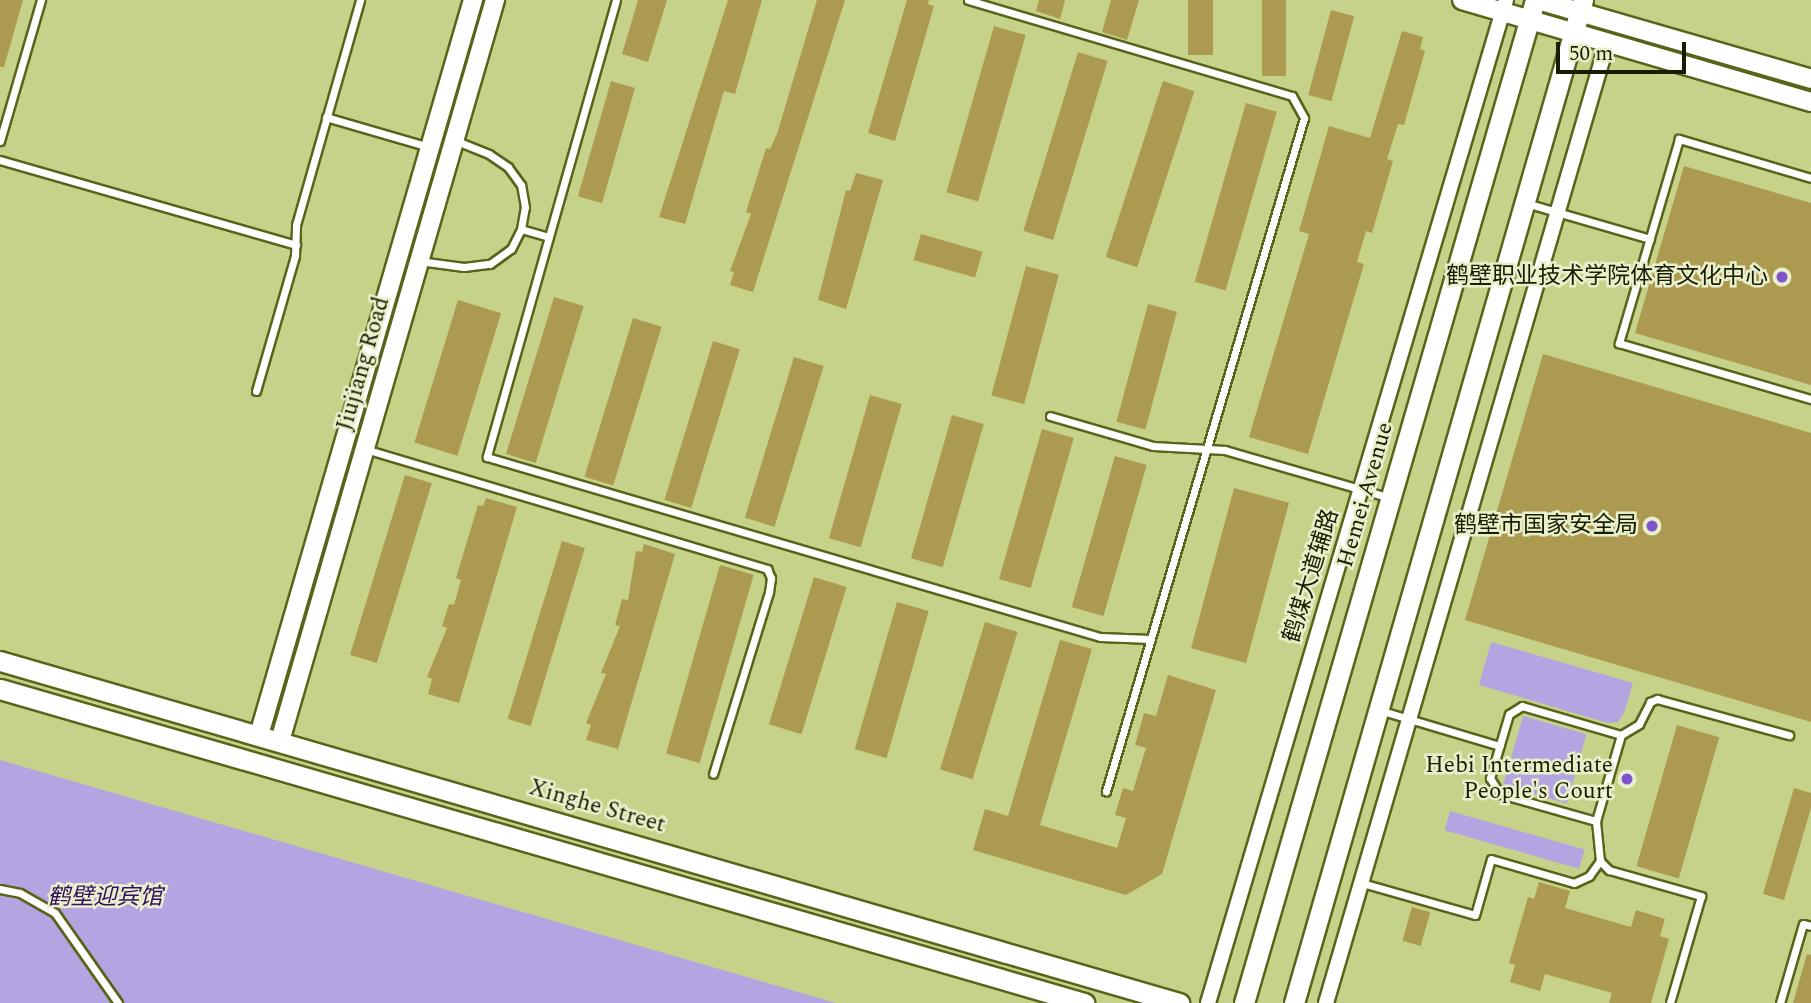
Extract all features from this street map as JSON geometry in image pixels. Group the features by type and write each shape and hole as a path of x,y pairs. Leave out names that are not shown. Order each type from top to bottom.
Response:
{"main road":[{"name":"Hemei Avenue","path":"1244,1003 1536,0"},
{"path":"1294,1003 1581,6"},
{"name":"Xinghe Street","path":"0,661 1178,1003"},
{"path":"0,689 1084,1003"}],"street":[{"name":"Jiujiang Road","path":"258,735 473,0"},
{"name":"Jiujiang Road","path":"280,741 495,0"},
{"path":"1462,0 1504,6 1529,20 1811,102"},
{"path":"1536,0 1581,6 1811,79"},
{"name":"鹤煤大道辅路","path":"1208,1003 1504,6"},
{"path":"1326,1003 1607,43"}],"lane":[{"path":"0,141 41,0"},
{"path":"256,391 296,245 296,225 360,0"},
{"path":"616,0 487,457 1100,637 1151,639"},
{"path":"968,0 1292,96 1304,118 1106,791"},
{"path":"326,117 430,147"},
{"path":"1811,178 1679,139 1619,343 1811,399"},
{"path":"419,261 464,267 490,264 511,249 521,229 525,207 515,176 489,154 454,140"},
{"path":"0,160 296,245"},
{"path":"1525,202 1650,239"},
{"path":"521,229 549,237"},
{"path":"1050,416 1153,446 1206,452 1225,450 1390,498"},
{"path":"365,449 767,569 771,578 769,592 713,774"},
{"path":"1670,1003 1701,896 1609,870 1600,860 1596,821 1621,736 1639,724 1650,702 1667,698 1789,736"},
{"path":"1596,821 1500,794 1490,778 1509,714 1522,706 1621,736"},
{"path":"1379,710 1500,746"},
{"path":"1361,882 1475,915 1492,859 1574,883 1588,876 1600,860"},
{"path":"0,889 20,893 55,913 118,1003"},
{"path":"1780,1003 1803,924 1811,926"}],"green space":[{"path":"1491,642 1633,683 1624,713 1618,722 1608,723 1479,685"},
{"path":"1523,716 1586,734 1567,803 1503,785"},
{"name":"鹤壁迎宾馆","path":"0,760 836,1003 0,1003"},
{"path":"1450,811 1585,850 1579,869 1444,830"}],"building":[{"path":"0,0 23,0 4,67 0,67"},
{"path":"638,0 667,0 648,62 622,54"},
{"path":"728,0 762,0 735,94 724,91 685,224 659,217"},
{"path":"817,0 845,0 753,292 730,285 734,272 730,271 751,214 746,212 766,148 770,149 777,134"},
{"path":"907,0 929,0 928,4 934,6 895,141 868,133"},
{"path":"1039,0 1065,0 1060,19 1036,11"},
{"path":"1111,0 1139,0 1127,40 1102,32"},
{"path":"1188,0 1213,0 1213,55 1188,55"},
{"path":"1262,0 1286,0 1286,76 1262,76"},
{"path":"1331,10 1354,16 1331,101 1308,95"},
{"path":"994,26 1026,35 978,201 946,192"},
{"path":"1402,31 1423,37 1420,49 1425,51 1404,125 1398,124 1387,159 1393,161 1372,233 1366,231 1357,262 1364,264 1308,454 1249,437 1309,234 1299,231 1329,126 1370,138"},
{"path":"1078,52 1108,61 1053,240 1023,231"},
{"path":"611,81 635,88 602,203 578,196"},
{"path":"1163,81 1194,91 1137,267 1106,257"},
{"path":"1246,103 1277,112 1225,291 1195,282"},
{"path":"1684,166 1811,203 1811,385 1635,333"},
{"path":"856,173 883,180 846,309 818,300 846,190 850,191"},
{"path":"921,234 983,252 975,278 914,260"},
{"path":"1026,266 1059,275 1024,404 991,395"},
{"path":"554,297 584,306 536,463 506,454"},
{"path":"458,300 501,313 457,456 414,442"},
{"path":"1148,304 1177,312 1145,430 1116,422"},
{"path":"633,318 662,327 613,486 584,477"},
{"path":"713,341 740,349 691,508 664,500"},
{"name":"鹤壁市国家安全局","path":"1543,354 1811,433 1811,722 1465,620"},
{"path":"794,357 824,366 775,527 745,518"},
{"path":"870,395 902,404 861,547 829,538"},
{"path":"952,415 984,424 943,567 911,558"},
{"path":"1042,429 1074,438 1031,588 999,579"},
{"path":"1115,456 1147,465 1103,616 1072,607"},
{"path":"405,475 432,483 377,663 350,655"},
{"path":"1234,488 1289,503 1246,663 1191,648"},
{"path":"486,498 517,507 459,703 428,694 432,679 427,677 447,628 442,626 449,604 454,605 461,580 456,578 478,505 483,506"},
{"path":"562,541 585,548 531,726 508,719"},
{"path":"644,544 675,554 618,749 586,740 591,725 586,723 606,674 601,673 620,626 615,625 622,599 628,600 636,551 642,552"},
{"path":"720,565 754,575 700,763 666,753"},
{"path":"814,577 847,587 801,734 769,724"},
{"path":"897,602 929,611 887,758 855,749"},
{"path":"985,622 1018,632 972,779 940,769"},
{"path":"1060,640 1092,649 1040,825 1117,848 1126,818 1115,815 1123,788 1133,791 1146,748 1135,745 1144,713 1156,716 1168,675 1216,690 1162,874 1126,895 973,850 985,809 1008,816"},
{"path":"1677,725 1719,737 1679,878 1636,866"},
{"path":"1794,788 1811,793 1811,808 1784,900 1763,894"},
{"path":"1539,882 1570,891 1565,908 1631,927 1636,910 1665,919 1660,936 1669,939 1651,1003 1609,1003 1612,993 1545,974 1540,991 1510,982 1515,965 1509,963 1528,897 1534,899"},
{"path":"1412,907 1430,912 1421,946 1402,941"},
{"path":"1807,954 1811,955 1811,1003 1793,1003"}],"place":[{"name":"鹤壁职业技术学院体育文化中心","path":"1782,277"},
{"name":"鹤壁市国家安全局","path":"1652,526"},
{"name":"Hebi Intermediate People's Court","path":"1627,779"}]}
